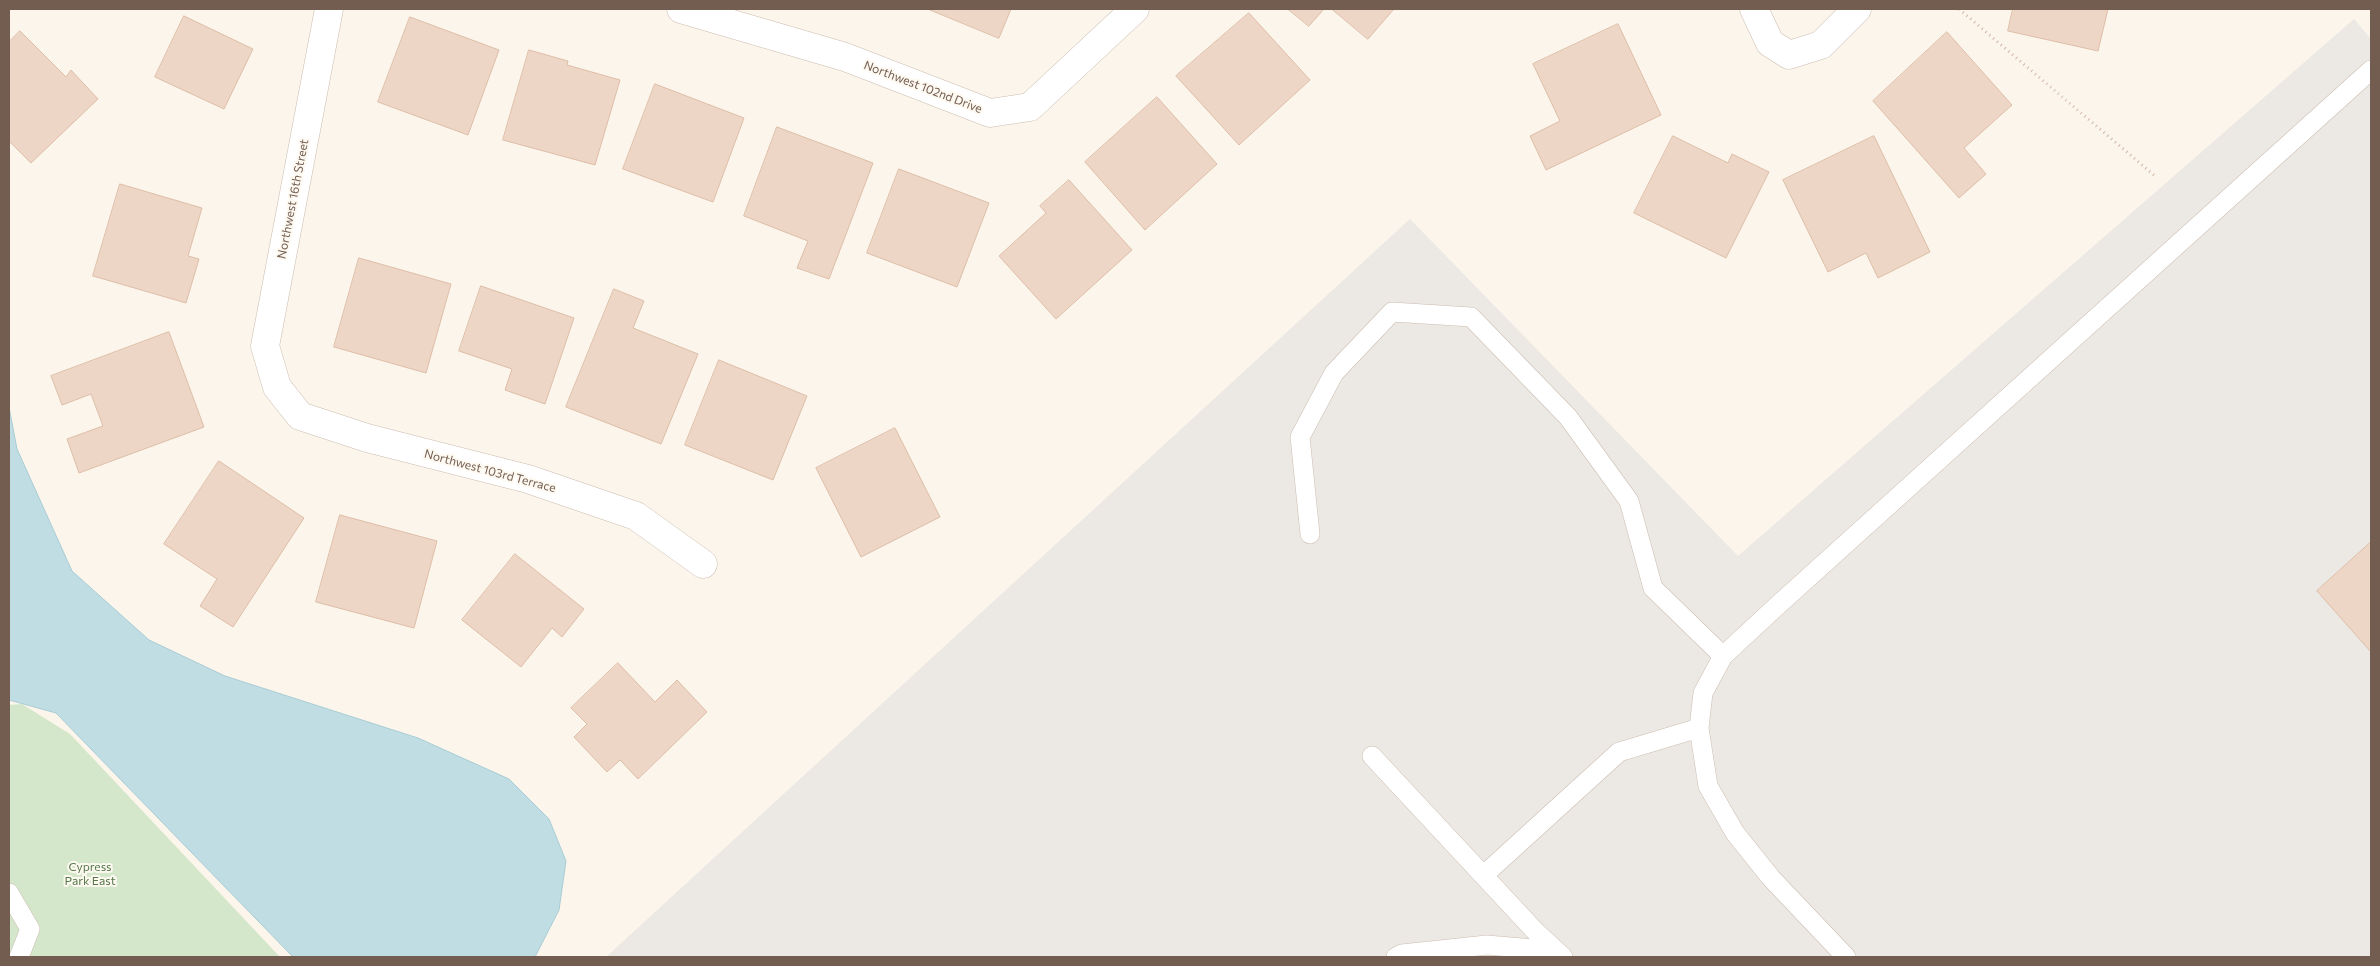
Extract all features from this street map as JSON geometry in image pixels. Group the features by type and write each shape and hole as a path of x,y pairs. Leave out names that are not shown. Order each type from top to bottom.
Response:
{"street":[{"name":"Northwest 16th Street","path":"277,387 265,346 329,9"},
{"name":"Northwest 102nd Drive","path":"681,9 845,57 990,113 1030,107 1135,9"},
{"path":"1754,9 1770,43 1789,55 1821,44 1857,9"},
{"name":"Northwest 103rd Terrace","path":"277,387 300,416 367,438 528,478 636,516 703,564"}],"lane":[{"path":"1839,955 1734,834 1708,786 1698,728 1703,693 1723,656 2371,70"},
{"path":"1310,534 1300,437 1334,373 1392,312 1471,317 1568,417 1629,501 1653,588 1723,656"},
{"path":"1485,874 1619,752 1698,728"},
{"path":"1372,756 1560,954"},
{"path":"9,893 30,929 19,957"},
{"path":"1396,957 1402,954 1487,946 1560,954"}],"path":[{"path":"1959,9 2154,176"}],"shaded area":[{"path":"2354,19 2371,39 2371,957 606,957 1410,219 1738,556"}],"green space":[{"name":"Cypress Park East","path":"22,704 70,734 280,957 9,957 9,705"}],"water":[{"path":"9,407 17,449 72,571 149,640 225,676 418,738 509,779 549,819 566,861 559,910 535,957 293,957 56,713 9,700"}],"building":[{"path":"928,9 1011,9 999,38"},
{"path":"1288,9 1324,9 1309,26"},
{"path":"1332,9 1394,9 1368,39"},
{"path":"2013,9 2108,9 2098,51 2008,31"},
{"path":"1249,13 1310,80 1239,145 1176,76"},
{"path":"184,16 253,49 224,109 155,77"},
{"path":"410,17 499,50 468,135 378,102"},
{"path":"1618,24 1661,115 1546,170 1530,136 1560,121 1533,64"},
{"path":"20,31 66,77 71,70 98,99 31,163 9,141 9,42"},
{"path":"1947,32 2012,105 1964,148 1986,174 1959,198 1873,101"},
{"path":"529,50 568,61 567,65 620,80 595,165 503,140"},
{"path":"655,84 744,118 713,202 623,169"},
{"path":"1157,97 1217,164 1145,230 1085,162"},
{"path":"777,127 873,163 829,279 797,268 808,241 744,216"},
{"path":"1673,136 1728,163 1732,154 1769,172 1726,258 1634,213"},
{"path":"1874,136 1930,252 1878,278 1866,253 1828,272 1783,180"},
{"path":"899,169 989,203 957,287 867,253"},
{"path":"1069,180 1132,250 1056,319 999,256 1046,213 1040,206"},
{"path":"120,184 202,208 188,256 199,259 186,303 93,276"},
{"path":"359,258 451,284 426,373 334,347"},
{"path":"481,286 574,318 545,404 505,390 512,369 459,351"},
{"path":"614,289 644,301 633,328 698,354 661,444 566,407"},
{"path":"169,332 204,427 79,473 67,439 103,426 91,394 62,405 51,376"},
{"path":"719,360 807,396 773,480 685,445"},
{"path":"895,428 940,517 861,557 816,468"},
{"path":"219,461 304,518 233,627 200,606 217,579 164,544"},
{"path":"340,515 437,541 414,628 316,602"},
{"path":"2371,542 2371,652 2317,591"},
{"path":"515,554 584,609 562,637 552,628 521,667 462,620"},
{"path":"618,663 655,702 677,680 707,712 638,779 620,760 607,772 574,737 587,724 571,708"}]}
